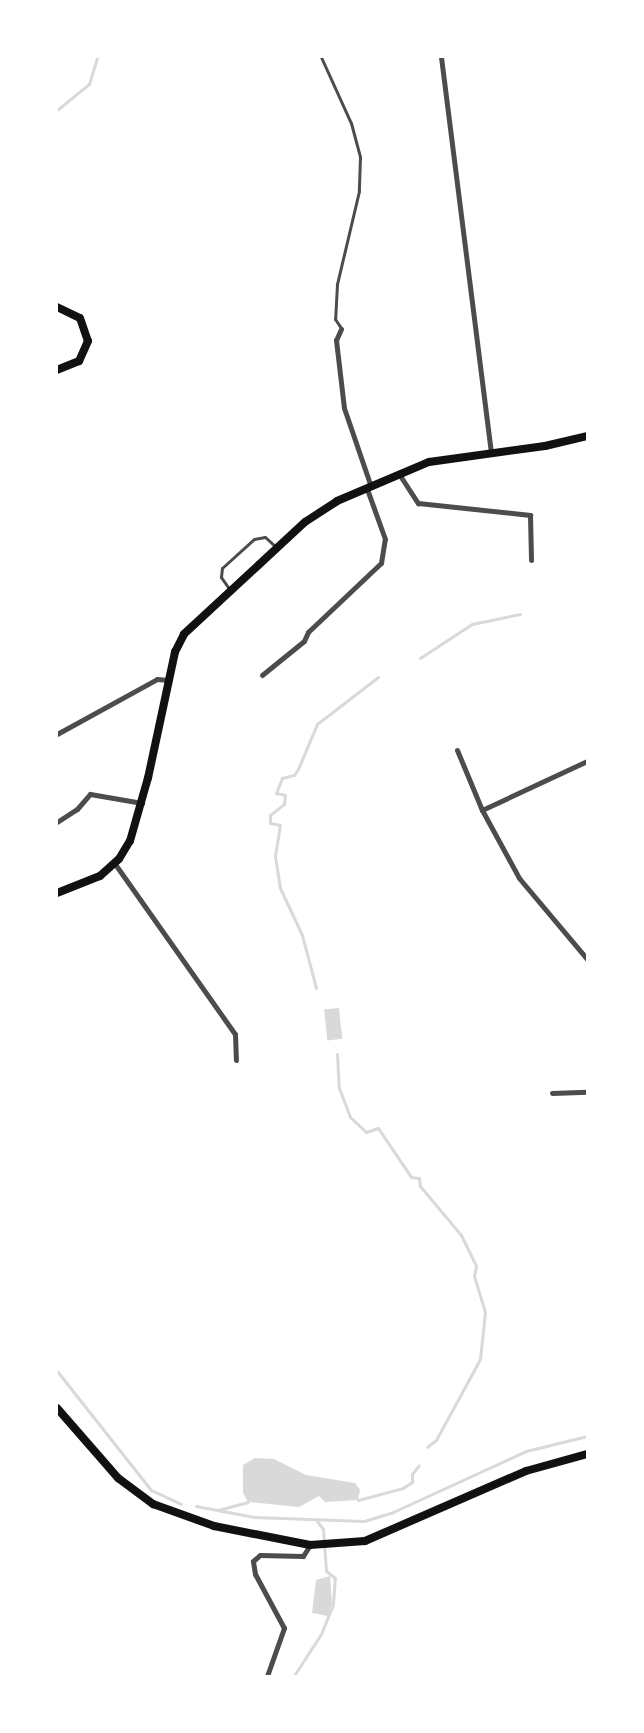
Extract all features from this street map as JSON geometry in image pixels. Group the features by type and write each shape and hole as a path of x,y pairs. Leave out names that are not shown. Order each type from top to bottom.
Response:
{"main road":[{"path":"57,308 80,318 88,341 79,361 57,370"},
{"path":"57,893 85,885 115,864 130,841 142,803 170,680 184,634 277,548 323,509 429,462 587,436"},
{"path":"57,1408 118,1478 153,1504 223,1529 310,1545 334,1545 378,1536 526,1471 587,1454"}],"street":[{"path":"441,57 491,452"},
{"path":"262,675 304,641 308,632 377,569 386,547 344,408 336,340 341,329"},
{"path":"399,474 418,503 530,515 531,560"},
{"path":"57,734 157,679 170,680"},
{"path":"456,750 482,810 519,878 587,958"},
{"path":"482,810 587,761"},
{"path":"57,822 77,809 90,794 142,803"},
{"path":"115,864 235,1034 236,1060"},
{"path":"552,1093 587,1092"},
{"path":"267,1676 285,1628 255,1574 253,1561 260,1555 298,1558 310,1545"}],"lane":[{"path":"321,57 351,123 360,157 359,191 337,284 335,319 341,329"},
{"path":"230,590 221,577 222,568 254,539 265,537 277,548"}],"shaded area":[{"path":"339,1008 342,1039 327,1040 324,1010"},
{"path":"255,1458 274,1459 306,1475 355,1483 360,1490 358,1500 325,1502 319,1496 299,1507 248,1502 243,1493 243,1465"},
{"path":"330,1576 332,1604 328,1616 312,1613 316,1580"}],"waterway":[{"path":"57,110 89,84 97,57"},
{"path":"420,658 472,624 520,614"},
{"path":"316,988 302,935 280,888 275,856 280,825 270,823 270,815 284,804 285,795 276,793 282,778 294,775 298,769 317,724 378,677"},
{"path":"337,1054 339,1088 350,1117 366,1132 378,1128 411,1177 419,1178 420,1186 461,1235 476,1266 474,1276 485,1312 480,1359 436,1440 427,1447"},
{"path":"57,1371 151,1490 181,1504"},
{"path":"196,1506 254,1517 364,1521 393,1512 526,1451 587,1436"},
{"path":"358,1500 403,1488 412,1482 412,1474 419,1465"},
{"path":"218,1510 248,1502"},
{"path":"295,1674 321,1634 333,1604 335,1578 326,1571 323,1529 317,1521"}]}
